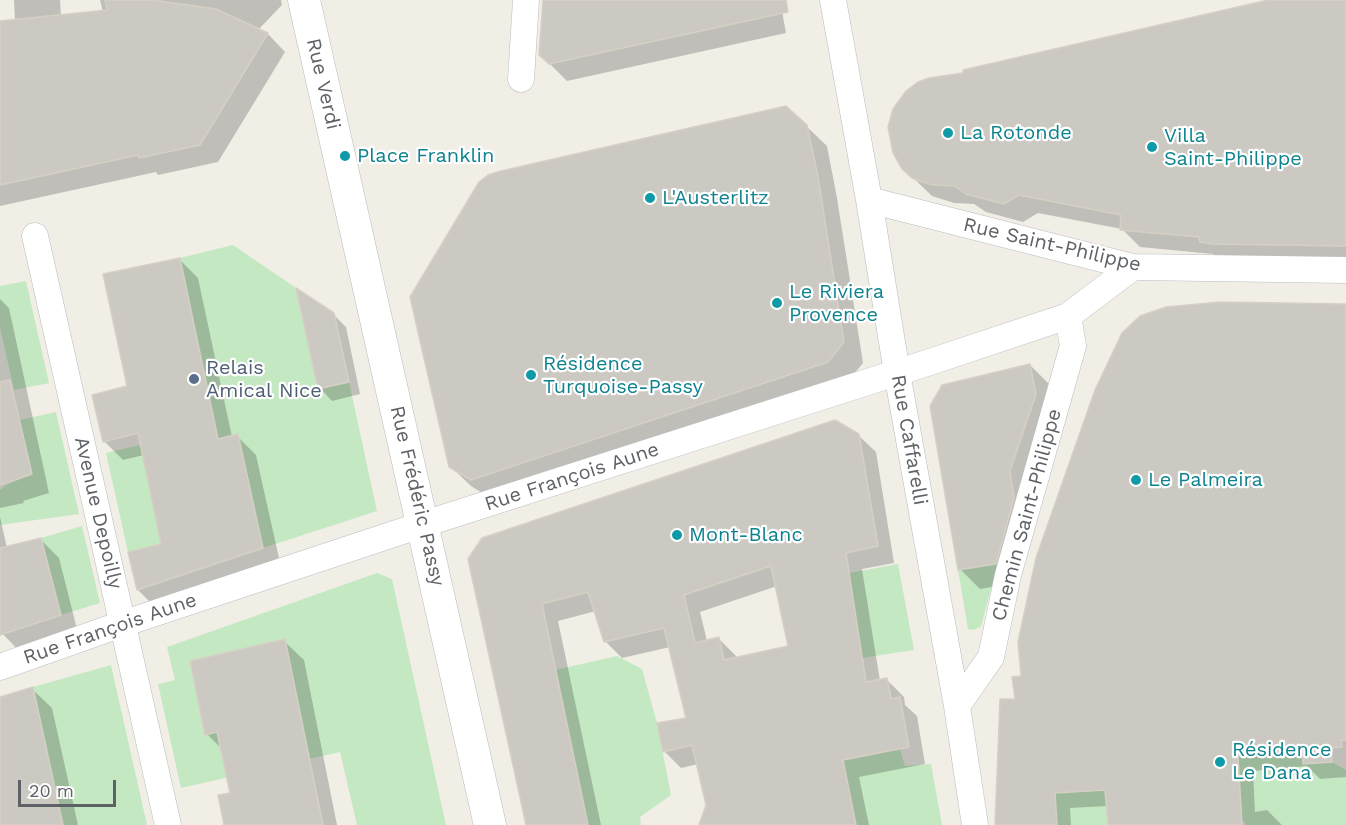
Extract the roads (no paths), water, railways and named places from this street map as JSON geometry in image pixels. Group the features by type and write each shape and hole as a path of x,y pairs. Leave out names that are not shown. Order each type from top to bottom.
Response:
{"street":[{"name":"Rue Verdi","path":"304,0 343,167"},
{"path":"521,79 526,0"},
{"name":"Rue Caffarelli","path":"833,0 957,706 975,825"},
{"name":"Rue Frédéric Passy","path":"343,167 490,825"},
{"name":"Rue Saint-Philippe","path":"869,200 1133,267 1346,270"},
{"name":"Avenue Depoilly","path":"35,236 168,825"},
{"name":"Rue François Aune","path":"0,668 122,624 424,524 1068,316 1133,267"},
{"name":"Chemin Saint-Philippe","path":"957,706 991,657 1008,574 1073,346 1068,316"}],"place":[{"name":"La Rotonde","path":"948,133"},
{"name":"Villa Saint-Philippe","path":"1152,147"},
{"name":"Place Franklin","path":"345,156"},
{"name":"L'Austerlitz","path":"650,198"},
{"name":"Le Riviera Provence","path":"777,303"},
{"name":"Résidence Turquoise-Passy","path":"531,375"},
{"name":"Relais Amical Nice","path":"194,379"},
{"name":"Le Palmeira","path":"1136,480"},
{"name":"Mont-Blanc","path":"677,535"},
{"name":"Résidence Le Dana","path":"1220,762"}]}
